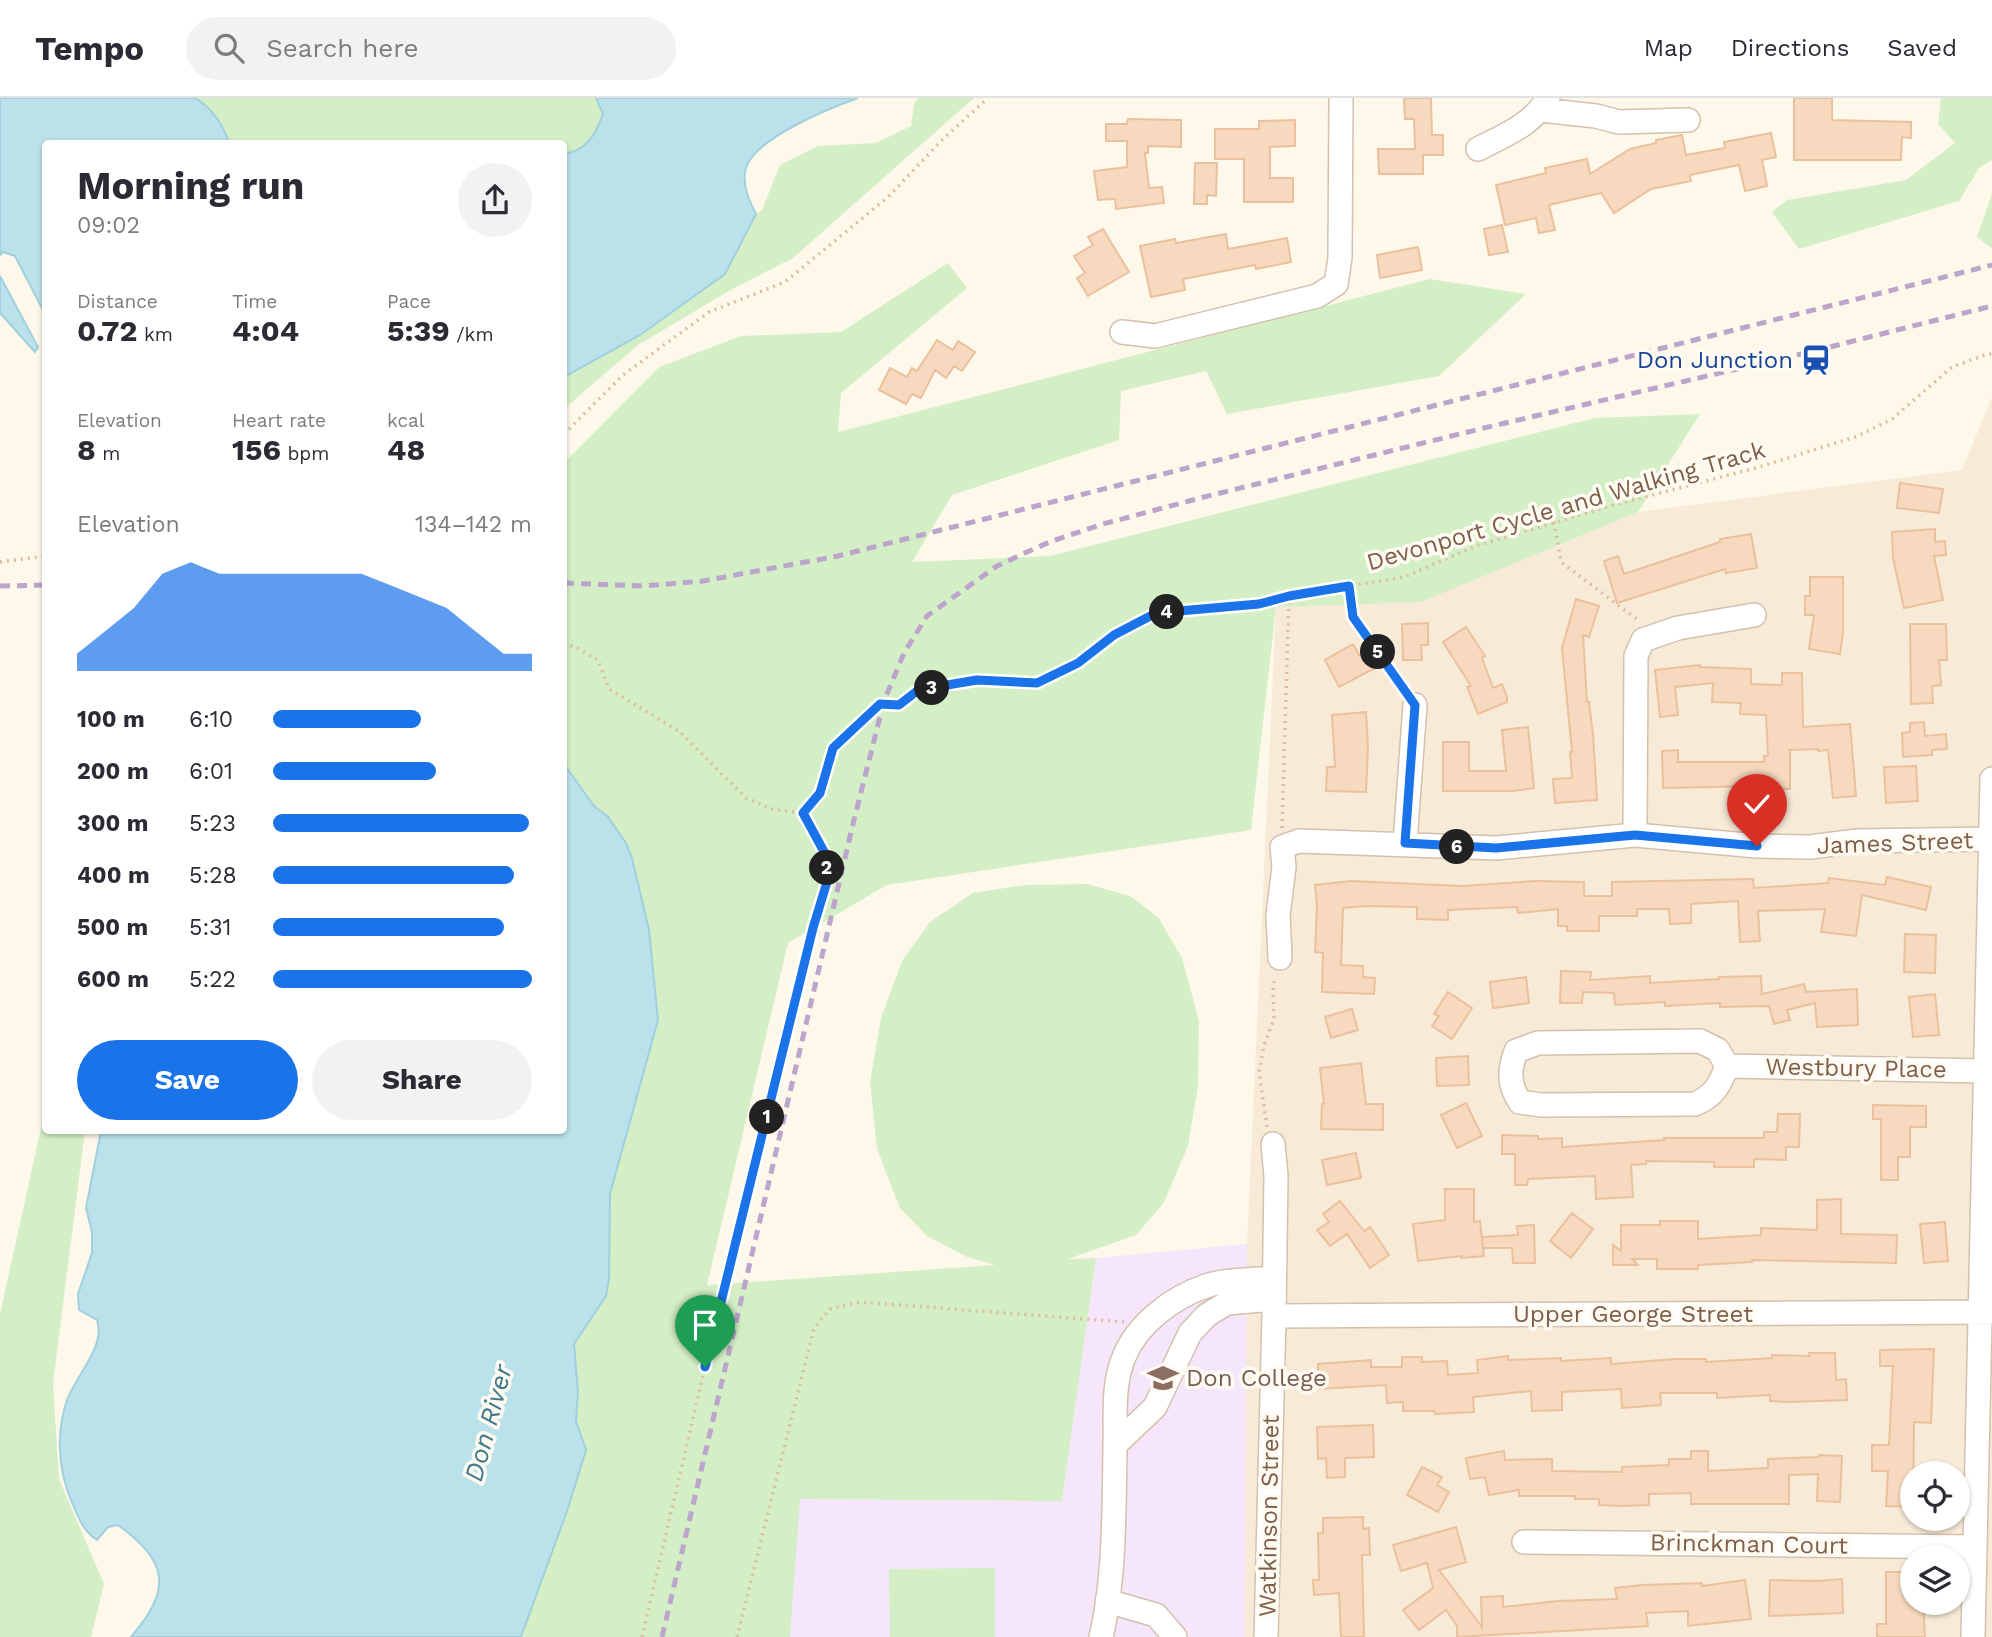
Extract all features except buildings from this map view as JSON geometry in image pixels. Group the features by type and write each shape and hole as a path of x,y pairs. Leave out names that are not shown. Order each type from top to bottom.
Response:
{"street":[{"path":"1122,332 1155,336 1317,296 1336,284 1340,258 1340,98"},
{"path":"1478,149 1524,126 1544,104 1619,122 1688,120"},
{"path":"1635,835 1636,656 1643,640 1678,628 1754,615"},
{"path":"1405,843 1415,705"},
{"path":"1973,1637 1986,1312 1985,1071 1992,779"},
{"name":"James Street","path":"1282,847 1299,841 1496,848 1635,835 1757,846 1810,847 1857,841 1991,839"},
{"path":"1280,958 1278,915 1284,866 1282,847"},
{"path":"1700,1041 1718,1050 1727,1066 1720,1085 1709,1099 1695,1104 1541,1105 1520,1101 1511,1089 1510,1068 1516,1051 1538,1043 1700,1041"},
{"name":"Westbury Place","path":"1727,1066 1985,1071"},
{"name":"Watkinson Street","path":"1266,1637 1276,1176 1273,1144"},
{"path":"1101,1637 1107,1601 1116,1444 1116,1388 1123,1359 1131,1342 1165,1307 1208,1285 1274,1298"},
{"path":"1116,1444 1155,1407 1190,1333 1206,1315 1227,1303 1274,1298"},
{"name":"Upper George Street","path":"1274,1298 1986,1312"},
{"name":"Brinckman Court","path":"1524,1542 1975,1547"},
{"path":"1107,1601 1156,1615 1175,1637"}],"path":[{"path":"567,431 623,375 709,312 785,282 888,197 944,138 988,98"},
{"name":"Devonport Cycle and Walking Track","path":"803,813 820,793 833,748 880,704 899,705 917,691 977,680 1037,683 1078,663 1114,635 1156,613 1259,604 1289,596 1404,577 1476,546 1554,522 1756,468 1858,436 1892,419 1952,367 1992,355"},
{"path":"1554,522 1561,562 1656,635"},
{"path":"0,562 42,557"},
{"path":"1349,586 1353,617 1415,705"},
{"path":"1282,847 1289,596"},
{"path":"567,644 597,660 609,690 680,732 746,798 775,810 803,813 828,859 827,882 813,928 705,1367 642,1637"},
{"path":"1273,1144 1261,1095 1259,1072 1264,1045 1274,1019 1273,986 1280,958"},
{"path":"737,1637 814,1328 830,1309 860,1302 1104,1319 1145,1325"}],"shaded area":[{"path":"1992,397 1992,1637 1239,1637 1247,1244 1276,607 1430,598 1638,512 1962,470"},
{"name":"Don College","path":"1247,1244 1245,1637 778,1637 799,1499 1062,1501 1096,1258"}],"green space":[{"path":"195,98 596,98 603,114 589,140 567,153 567,140 228,140 224,130 207,107"},
{"path":"918,98 974,98 793,258 734,288 638,345 567,406 567,375 640,335 725,274 756,214 762,210 780,165 818,146 876,143 911,126 914,104"},
{"path":"1941,98 1992,98 1992,160 1979,168 1959,201 1799,249 1772,212 1787,200 1906,180 1955,143 1938,124"},
{"path":"1992,194 1992,248 1991,248 1977,237"},
{"path":"948,263 967,288 841,393 838,432 1430,279 1526,294 1439,376 1227,414 1206,371 1121,391 1119,440 952,495 912,562 1050,556 1595,418 1700,414 1638,512 1421,602 1276,607 1251,830 887,885 788,943 707,1285 995,1265 967,1257 927,1236 900,1208 877,1149 870,1082 881,1018 902,961 930,922 973,893 1025,885 1087,884 1130,896 1158,917 1182,958 1199,1021 1198,1086 1188,1146 1163,1204 1136,1235 1068,1259 1096,1258 1062,1501 800,1499 790,1637 521,1637 586,1451 576,1421 578,1393 574,1344 606,1296 609,1279 610,1194 658,1020 649,930 632,858 626,843 608,817 594,806 567,768 567,460 659,367 741,336 841,332"},
{"path":"42,1124 42,1134 85,1134 53,1383 59,1479 104,1584 91,1637 0,1637 0,1314"},
{"path":"995,1568 995,1637 890,1637 889,1569"}],"water":[{"path":"0,98 195,98 207,107 224,130 228,140 42,140 42,308 15,256 3,252 0,255"},
{"path":"596,98 858,98 792,127 760,148 750,160 745,172 745,183 756,214 725,274 640,335 567,375 567,153 589,140 603,114"},
{"path":"0,276 38,347 35,352 0,313"},
{"name":"Don River","path":"567,768 594,806 608,817 626,843 632,858 649,930 658,1020 610,1194 609,1279 606,1296 574,1344 578,1393 576,1421 586,1450 521,1637 131,1637 144,1620 158,1590 159,1577 155,1564 135,1538 118,1525 108,1527 97,1540 88,1532 78,1517 61,1463 63,1412 71,1390 94,1351 99,1330 97,1320 79,1310 78,1294 92,1253 92,1232 86,1208 100,1134 567,1134"}],"railway":[{"path":"567,583 644,586 703,581 838,556 1992,265"},
{"path":"662,1637 884,701 904,653 927,616 997,566 1052,541 1103,524 1484,428 1810,352 1992,306"},
{"path":"0,586 42,585"}],"place":[{"name":"Don Junction","path":"1816,360"},
{"name":"Don College","path":"1163,1378"}],"route":[{"path":"705,1367 813,928 827,882 828,859 803,813 820,793 833,748 880,704 899,705 917,691 977,680 1037,683 1078,663 1114,635 1156,613 1259,604 1349,586 1353,617 1415,705 1405,843 1496,848 1635,835 1757,846"}]}
